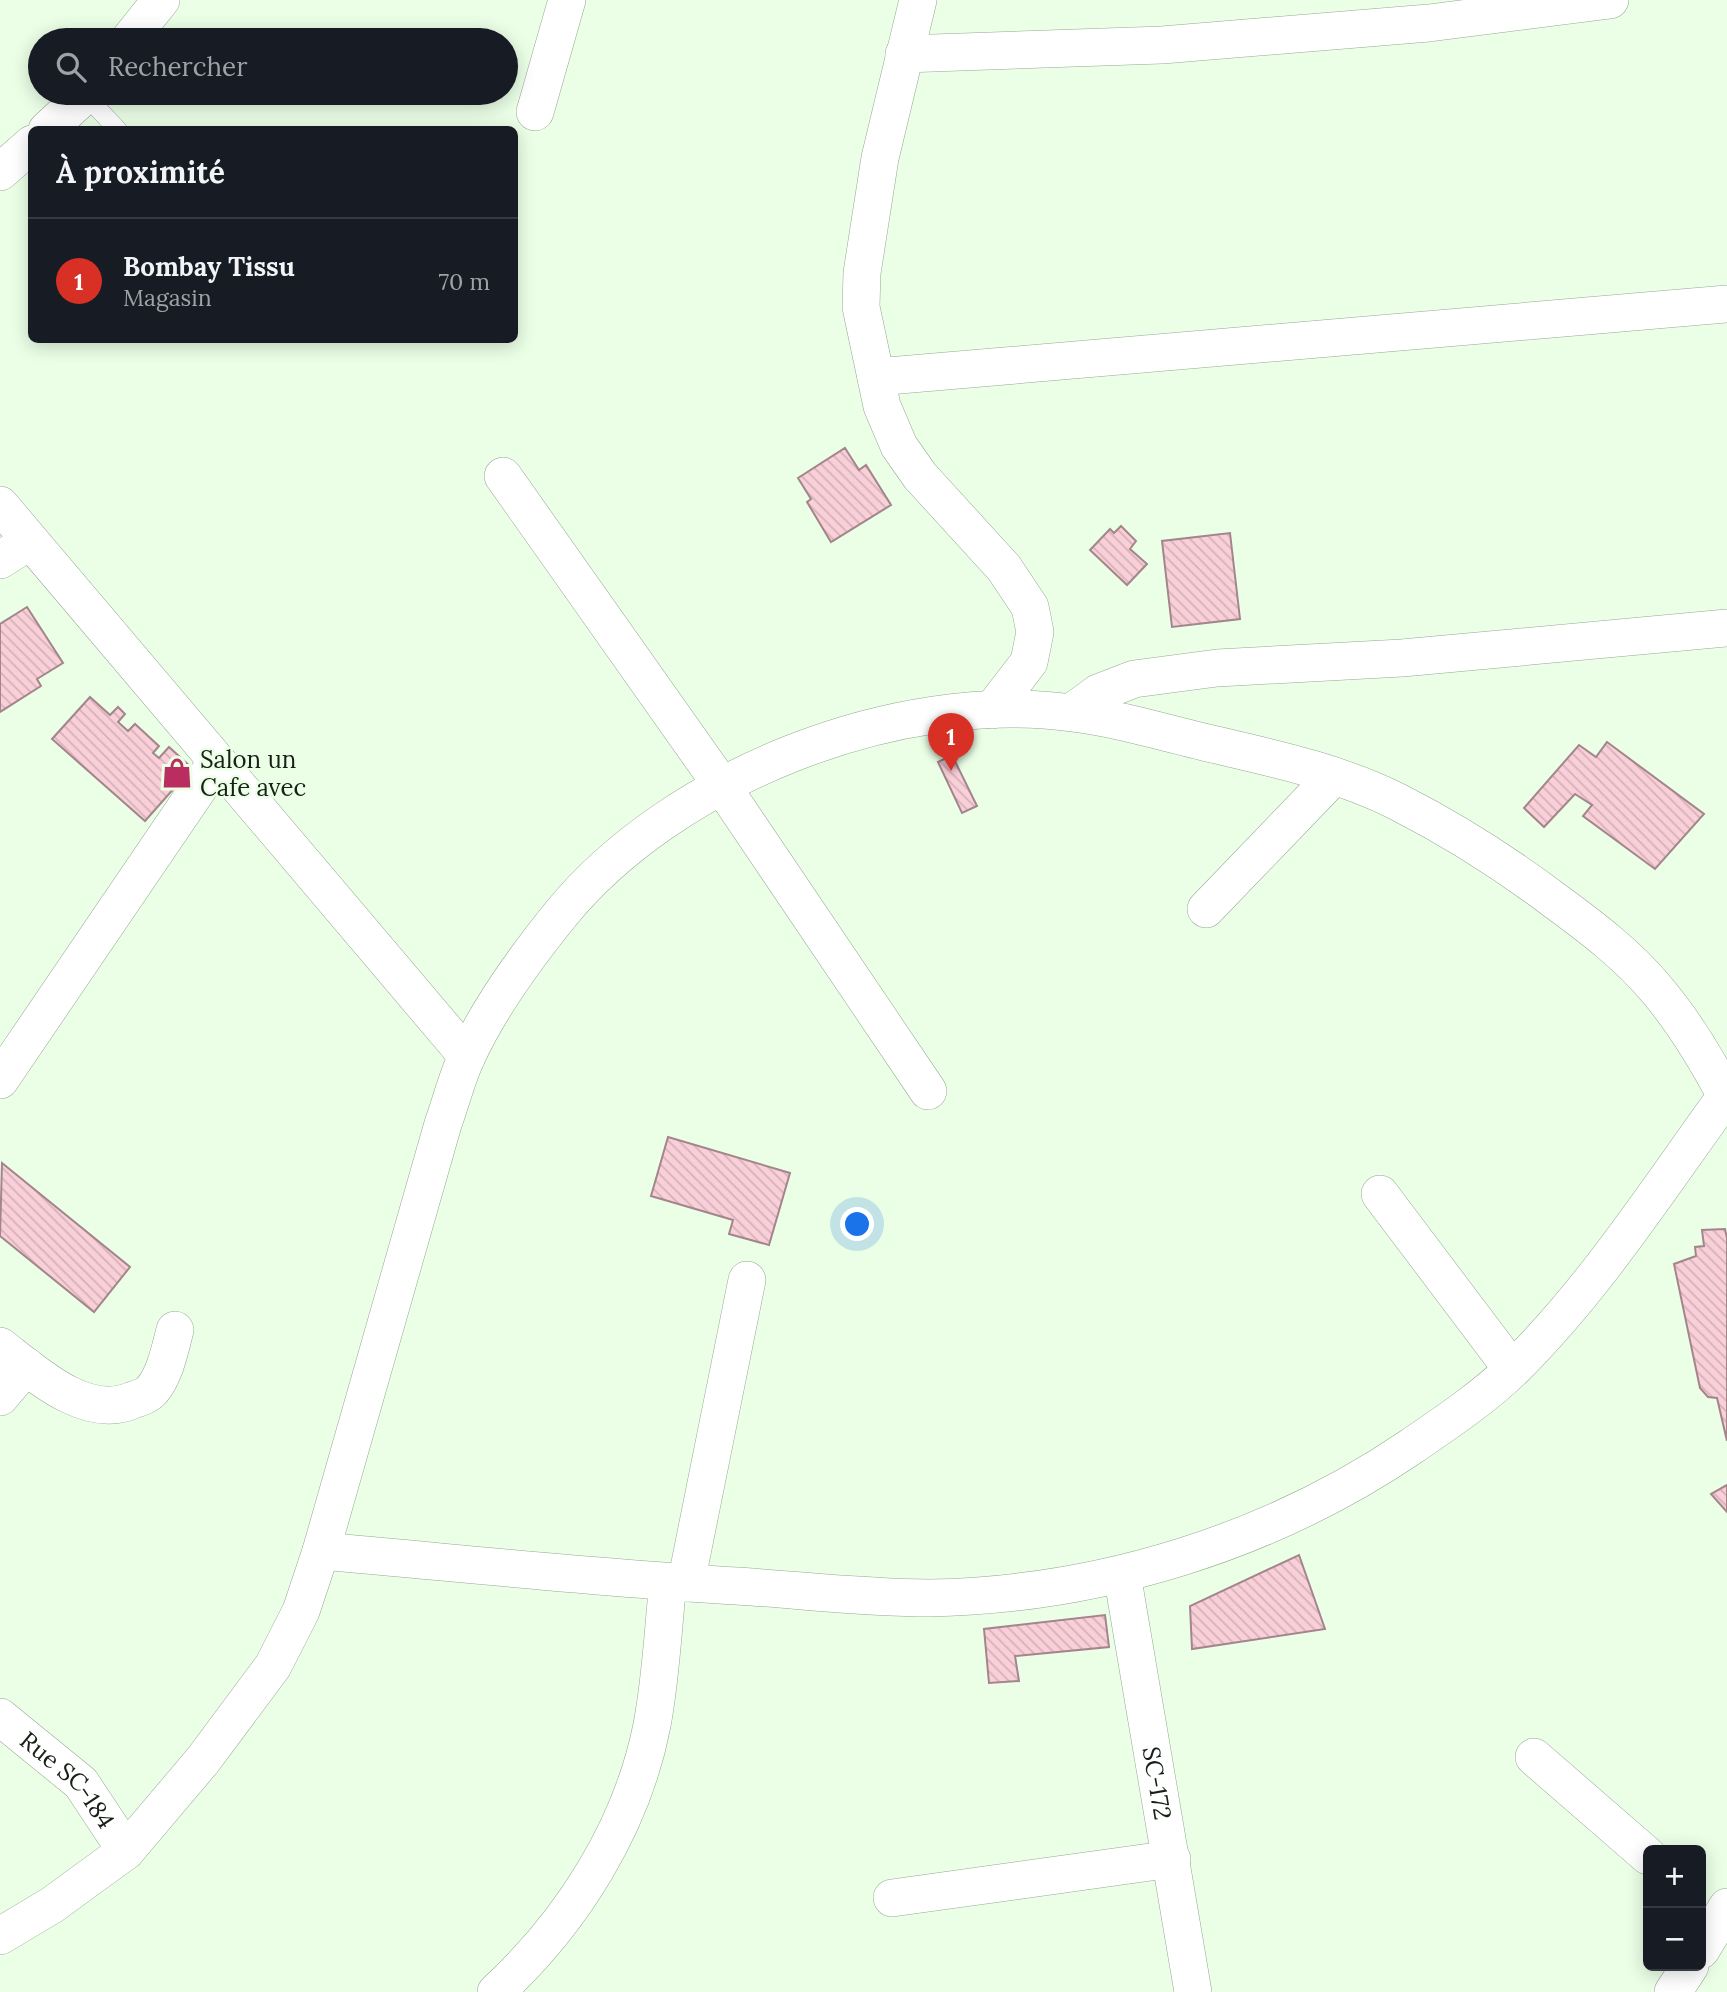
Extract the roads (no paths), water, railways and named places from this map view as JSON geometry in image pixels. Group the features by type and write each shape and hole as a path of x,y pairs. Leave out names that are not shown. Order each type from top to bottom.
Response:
{"street":[{"path":"139,28 161,0"},
{"path":"535,112 567,0"},
{"path":"918,0 880,158 862,272 861,307 888,425 908,460 1004,568 1030,607 1035,632 1029,662 992,710"},
{"path":"904,54 1162,45 1429,23 1610,0"},
{"path":"51,126 74,105"},
{"path":"0,172 28,148"},
{"path":"876,377 1727,304"},
{"path":"503,476 722,786 928,1091"},
{"path":"0,505 467,1056"},
{"path":"0,560 30,541"},
{"path":"1072,712 1098,693 1135,679 1189,672 1402,659 1727,628"},
{"path":"0,1936 52,1905 125,1851 203,1760 273,1666 301,1611 321,1551 443,1124 467,1056 515,976 561,914 584,889 638,841 722,786 799,751 868,727 935,714 992,710 1072,712 1266,757 1334,776 1395,801 1502,862 1599,933 1656,989 1700,1048 1727,1097 1610,1255 1513,1370 1462,1411 1360,1482 1247,1536 1122,1574 1010,1592 928,1598 677,1583 321,1551"},
{"path":"0,1080 218,761"},
{"path":"1206,909 1334,776"},
{"path":"1380,1194 1513,1370"},
{"path":"496,1992 570,1911 621,1825 652,1726 677,1583 747,1280"},
{"path":"0,1397 13,1356 67,1393 107,1407 118,1405 151,1392 165,1364 176,1330"},
{"name":"SC-172","path":"1122,1574 1193,1992"},
{"name":"Rue SC-184","path":"0,1717 81,1783 125,1851"},
{"path":"1534,1757 1643,1852"},
{"path":"892,1898 1172,1858"},
{"path":"1706,1936 1716,1909"},
{"path":"1673,1992 1687,1971"}],"lane":[{"path":"96,105 114,126"}],"place":[{"name":"Bombay Tissu","path":"951,771"},
{"name":"Salon un Cafe avec","path":"177,773"}]}
